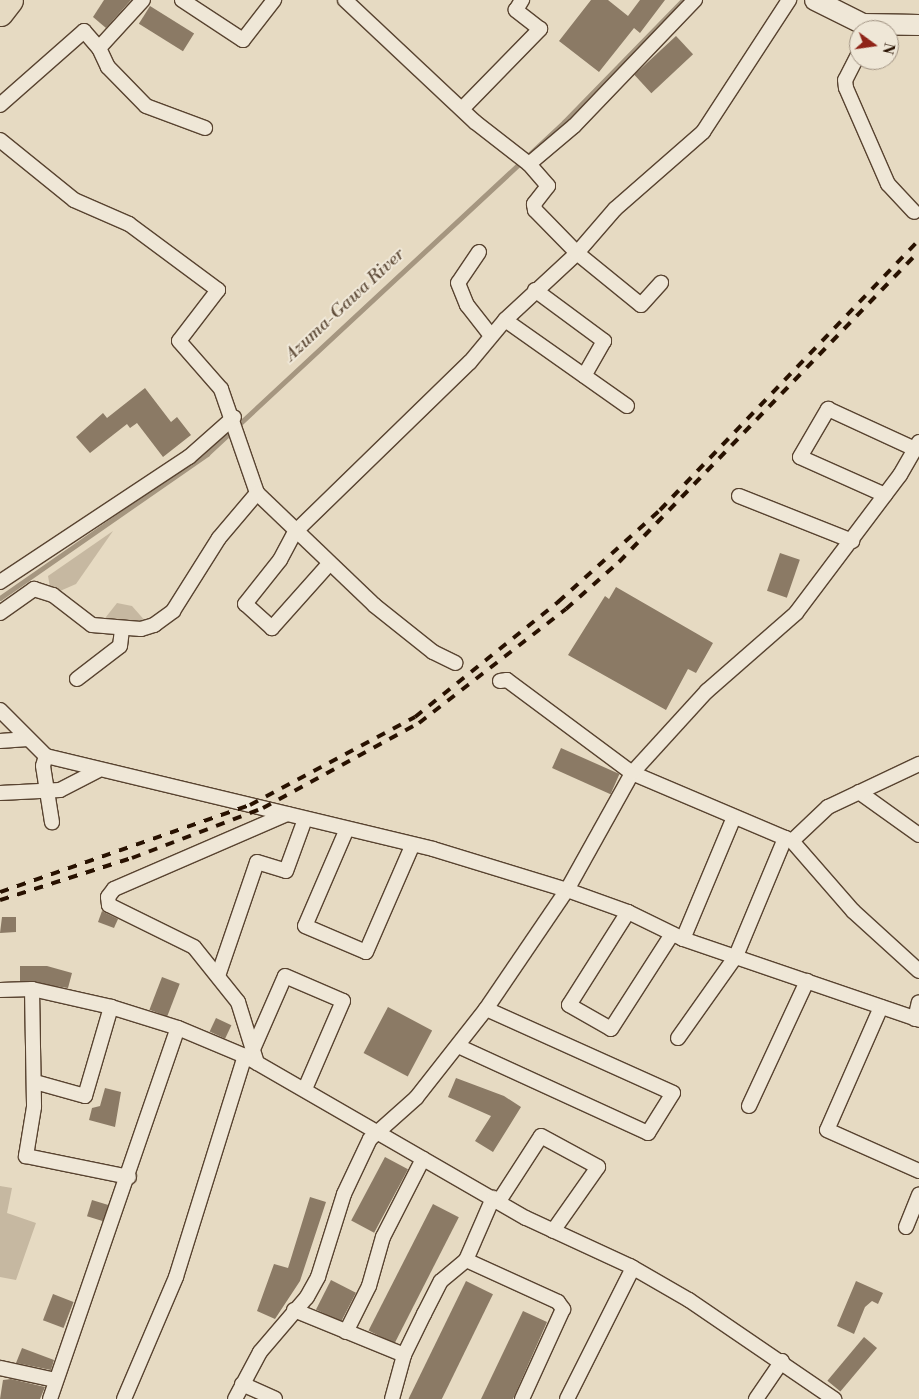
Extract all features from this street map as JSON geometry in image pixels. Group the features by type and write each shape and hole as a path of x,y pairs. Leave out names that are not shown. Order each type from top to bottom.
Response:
{"highway":[{"path":"0,13 10,0"}],"street":[{"path":"99,48 143,0"},
{"path":"182,0 243,40 274,0"},
{"path":"345,0 462,109 530,164 548,186 534,204 535,210 577,253 641,305 661,283"},
{"path":"462,109 540,29 516,10 522,0"},
{"path":"530,164 574,126 695,0"},
{"path":"329,564 272,628 245,604 280,560 295,532 470,362 490,334 535,290 577,253 615,209 704,132 789,0"},
{"path":"815,0 856,20"},
{"path":"899,26 919,25"},
{"path":"0,105 84,31 99,48 108,67 146,106 205,128"},
{"path":"850,70 845,80 846,88 888,184 914,212"},
{"path":"0,140 74,200 129,224 218,290 179,341 221,389 234,417 257,493 329,564 427,648 456,663"},
{"path":"479,252 458,283 467,305 490,334"},
{"path":"535,290 604,341 584,376"},
{"path":"505,320 627,406"},
{"path":"234,1399 260,1352 318,1277 344,1194 370,1139 416,1098 486,1009 567,890 632,773 707,691 796,613 852,541 885,495 917,445 828,409 800,457 885,495"},
{"path":"0,582 189,457 234,417"},
{"path":"0,613 34,589 53,595 92,625 122,628 154,625 173,611 215,544 257,493"},
{"path":"739,496 852,541"},
{"path":"77,679 120,646 122,628"},
{"path":"500,681 507,680 632,773 789,839 853,911 919,971"},
{"path":"0,710 46,756 97,771 287,814 346,831 433,849 567,890 628,912 678,937 917,1019 919,1002"},
{"path":"0,741 28,740"},
{"path":"46,756 47,790 52,822"},
{"path":"678,1038 736,956 789,839 828,807 859,792 916,770"},
{"path":"0,793 60,790 97,771"},
{"path":"859,792 919,835"},
{"path":"252,1056 238,1002 194,947 109,905 108,897 114,889 287,814"},
{"path":"628,912 569,1004 610,1028 678,937 734,817"},
{"path":"218,976 257,862 286,871 305,819"},
{"path":"346,831 305,926 366,952 412,846"},
{"path":"124,1399 176,1277 252,1056 286,976 343,1001 305,1089"},
{"path":"749,1106 806,981"},
{"path":"0,990 32,988 111,1007 178,1028 252,1056 496,1200 553,1231 633,1268 782,1361 834,1399"},
{"path":"32,988 35,1082 26,1156 129,1177"},
{"path":"35,1082 85,1096 111,1007"},
{"path":"881,1007 827,1130 919,1172"},
{"path":"458,1046 648,1133 672,1093 486,1009"},
{"path":"50,1399 55,1380 129,1177 178,1028"},
{"path":"392,1399 404,1355 441,1281 466,1260 496,1200 541,1136 598,1167 553,1231"},
{"path":"346,1332 369,1286 384,1237 424,1159"},
{"path":"906,1227 919,1196"},
{"path":"466,1260 558,1302 563,1309 522,1399"},
{"path":"567,1399 633,1268"},
{"path":"294,1310 404,1355"},
{"path":"756,1399 782,1361"},
{"path":"0,1368 55,1380"},
{"path":"242,1384 275,1399"}],"shaded area":[{"path":"113,531 76,584 60,591 50,587 48,576"},
{"path":"117,603 132,606 147,623 102,622"},
{"path":"0,1186 12,1188 7,1213 36,1223 16,1280 0,1277"}],"building":[{"path":"104,0 131,0 106,28 93,17"},
{"path":"591,0 608,0 628,16 640,0 665,0 640,33 634,28 599,72 559,41"},
{"path":"150,6 194,34 183,51 139,24"},
{"path":"676,36 693,54 651,93 634,75"},
{"path":"145,388 171,422 177,417 191,435 163,457 137,423 130,428 127,424 90,453 76,437 103,413 107,418"},
{"path":"780,553 800,560 787,598 767,591"},
{"path":"616,587 713,643 696,673 688,669 666,710 568,655 605,596 609,599"},
{"path":"561,748 619,774 611,794 552,768"},
{"path":"102,911 118,919 114,928 98,922"},
{"path":"2,917 16,917 16,932 0,933"},
{"path":"20,966 47,966 72,973 68,988 20,981"},
{"path":"162,977 180,984 167,1016 149,1010"},
{"path":"388,1007 432,1030 408,1076 364,1053"},
{"path":"216,1018 231,1025 225,1039 210,1032"},
{"path":"456,1078 504,1096 521,1107 493,1152 475,1141 491,1116 448,1097"},
{"path":"105,1088 121,1092 115,1127 89,1120 92,1108 100,1106"},
{"path":"385,1157 408,1169 374,1233 351,1221"},
{"path":"310,1197 326,1202 300,1281 275,1319 257,1311 274,1264 288,1268"},
{"path":"92,1200 108,1205 103,1221 87,1216"},
{"path":"433,1204 459,1217 394,1344 369,1331"},
{"path":"331,1280 356,1293 341,1322 316,1309"},
{"path":"466,1281 493,1294 442,1399 409,1399"},
{"path":"856,1281 883,1293 878,1304 872,1301 865,1307 854,1334 837,1326"},
{"path":"53,1294 74,1302 64,1328 43,1320"},
{"path":"523,1311 547,1322 513,1399 481,1399"},
{"path":"864,1337 877,1348 840,1392 827,1381"},
{"path":"22,1348 54,1360 51,1370 16,1363"},
{"path":"11,1379 45,1387 40,1399 0,1399 3,1380"}],"waterway":[{"name":"Azuma-Gawa River","path":"0,598 207,454 564,122 683,0"}],"railway":[{"path":"0,892 250,805 415,717 558,602 660,510 919,240"},
{"path":"0,900 132,858 263,808 419,723 566,609 619,562 919,251"}]}
